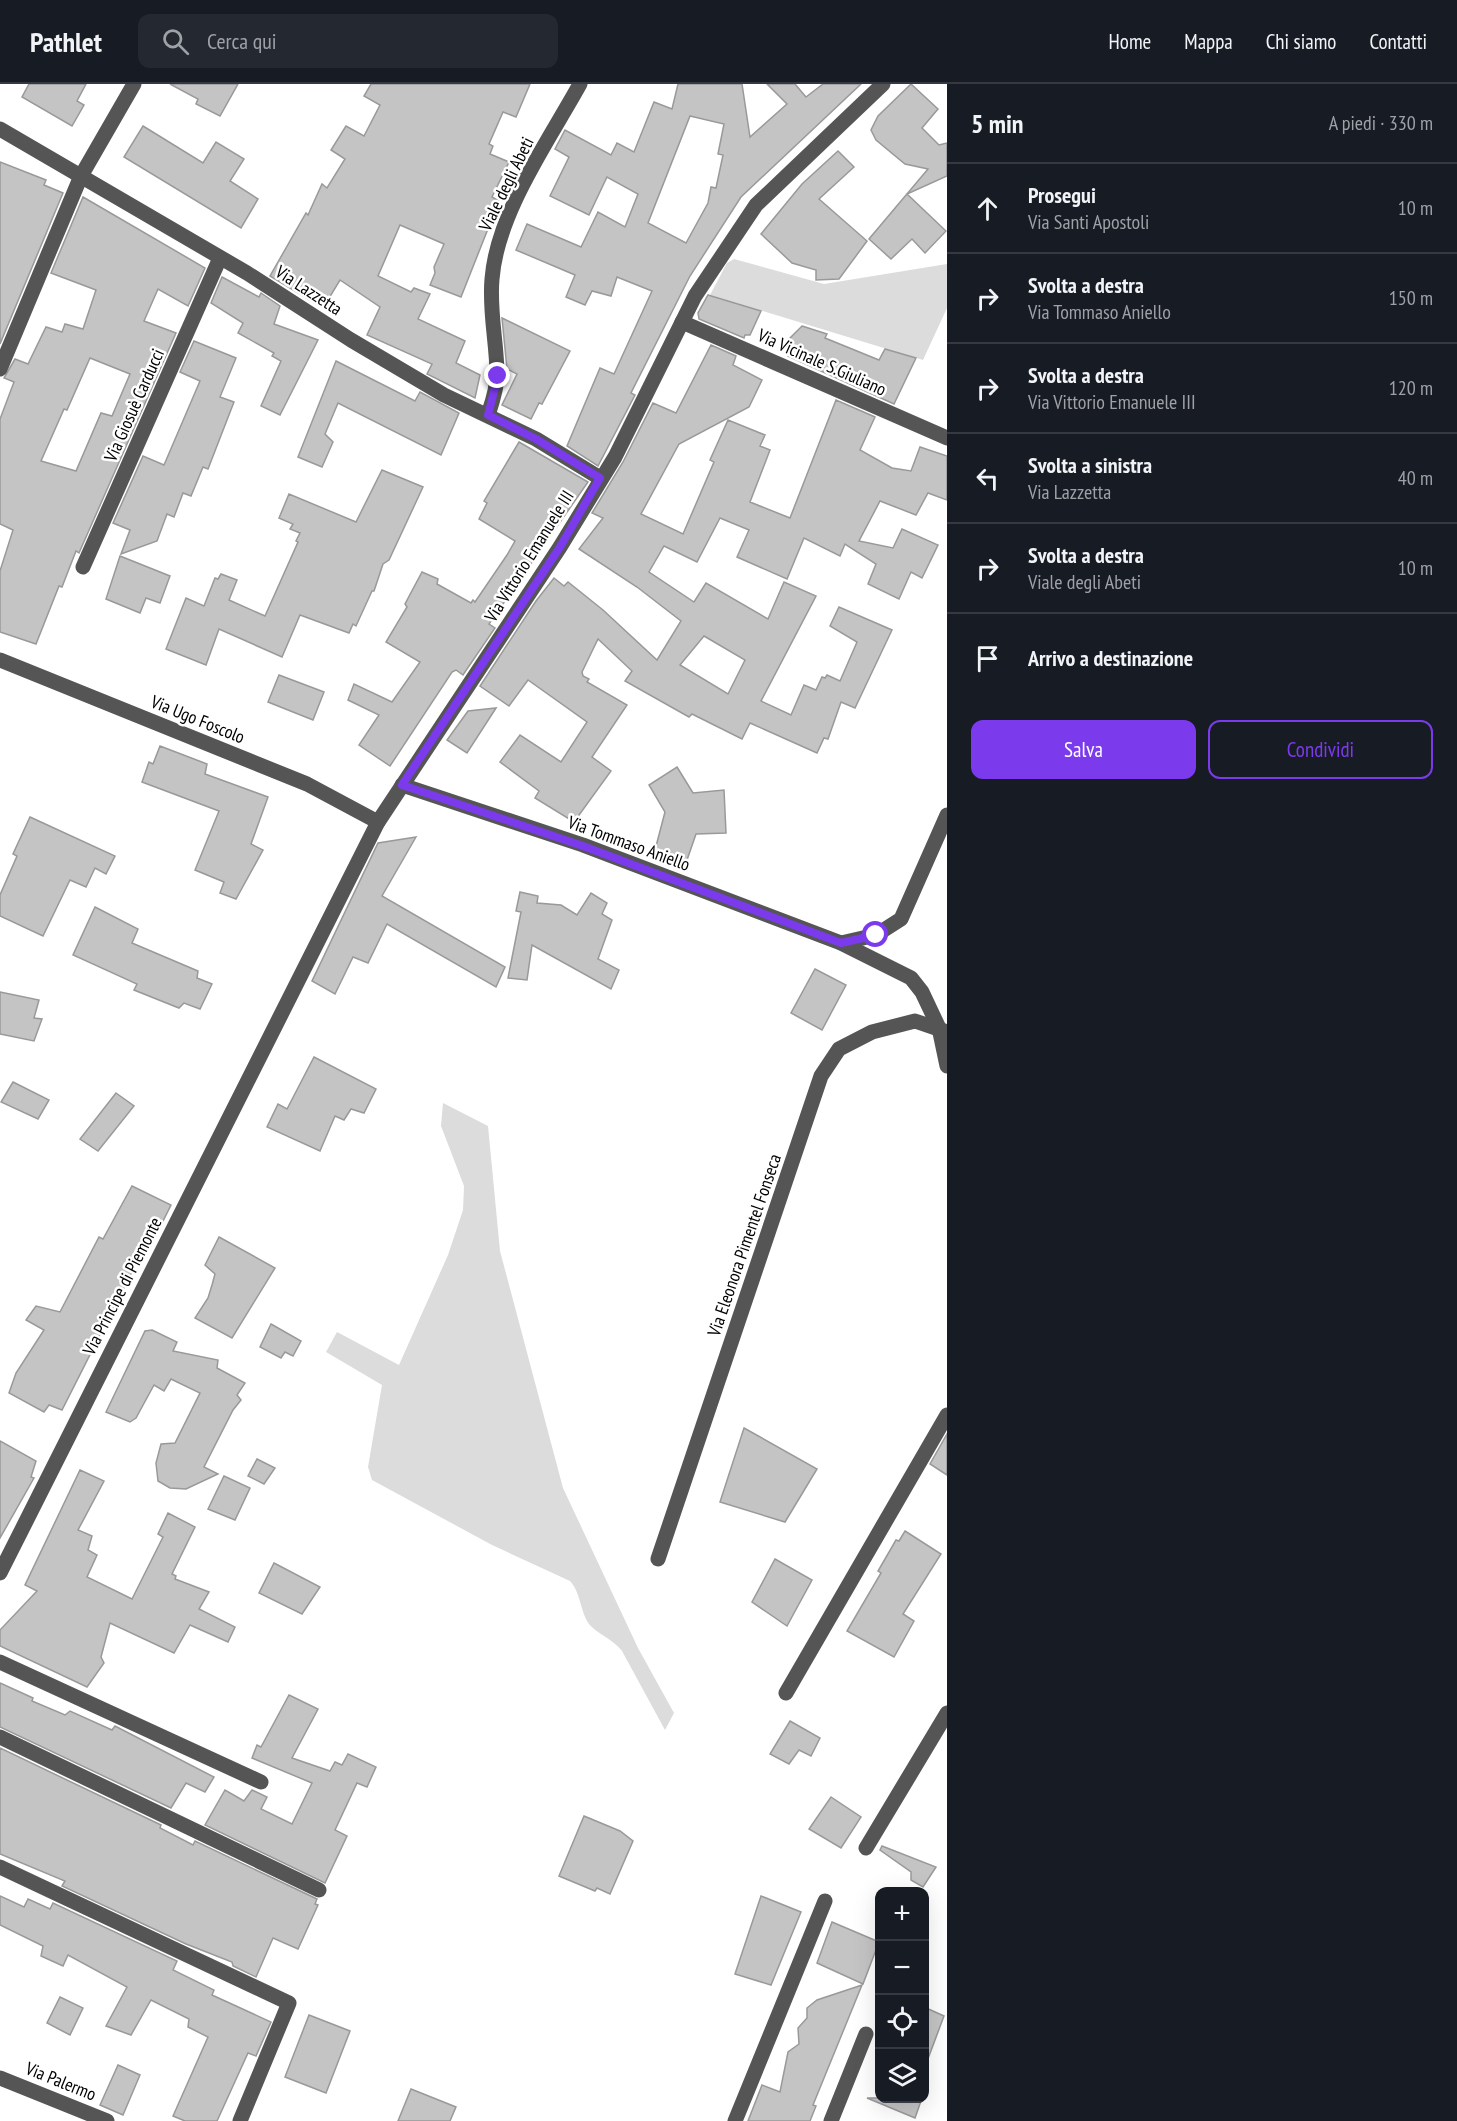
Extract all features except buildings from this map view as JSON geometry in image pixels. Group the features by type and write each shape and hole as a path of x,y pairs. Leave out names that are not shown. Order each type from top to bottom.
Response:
{"street":[{"path":"0,369 81,176 134,84"},
{"name":"Viale degli Abeti","path":"488,415 498,376 491,314 492,279 497,244 508,216 580,84"},
{"name":"Via Vittorio Emanuele III","path":"280,1016 378,822 560,547 600,478 615,457 695,296 756,205 883,84"},
{"name":"Via Lazzetta","path":"0,129 220,258 433,389 536,439 600,478"},
{"name":"Via Giosuè Carducci","path":"83,567 220,258"},
{"name":"Via Vicinale S.Giuliano","path":"682,322 947,438"},
{"name":"Via Ugo Foscolo","path":"0,660 307,784 378,822"},
{"name":"Via Tommaso Aniello","path":"402,785 583,846 841,943 911,978 922,992 943,1030 947,1066"},
{"path":"841,943 876,935 901,919 947,815"},
{"name":"Via Principe di Piemonte","path":"0,1573 280,1016"},
{"name":"Via Eleonora Pimentel Fonseca","path":"658,1559 821,1076 840,1049 872,1032 915,1021 943,1030"},
{"path":"786,1693 947,1415"},
{"path":"0,1662 261,1782"},
{"path":"866,1848 947,1713"},
{"path":"0,1737 319,1890"},
{"path":"0,1867 289,2003 240,2121"},
{"path":"735,2121 825,1901"},
{"path":"831,2121 866,2034"},
{"name":"Via Palermo","path":"0,2078 107,2121"}],"shaded area":[{"path":"734,259 824,284 947,264 947,308 923,360 710,295 727,263"},
{"path":"443,1103 488,1126 500,1251 563,1488 638,1648 674,1713 665,1730 622,1651 589,1624 570,1581 492,1545 372,1480 368,1467 382,1385 326,1352 337,1332 399,1365 448,1255 463,1210 464,1186 441,1126"}],"route":[{"path":"498,376 488,415 536,439 600,478 560,547 402,785 583,846 841,943 876,935"}]}
